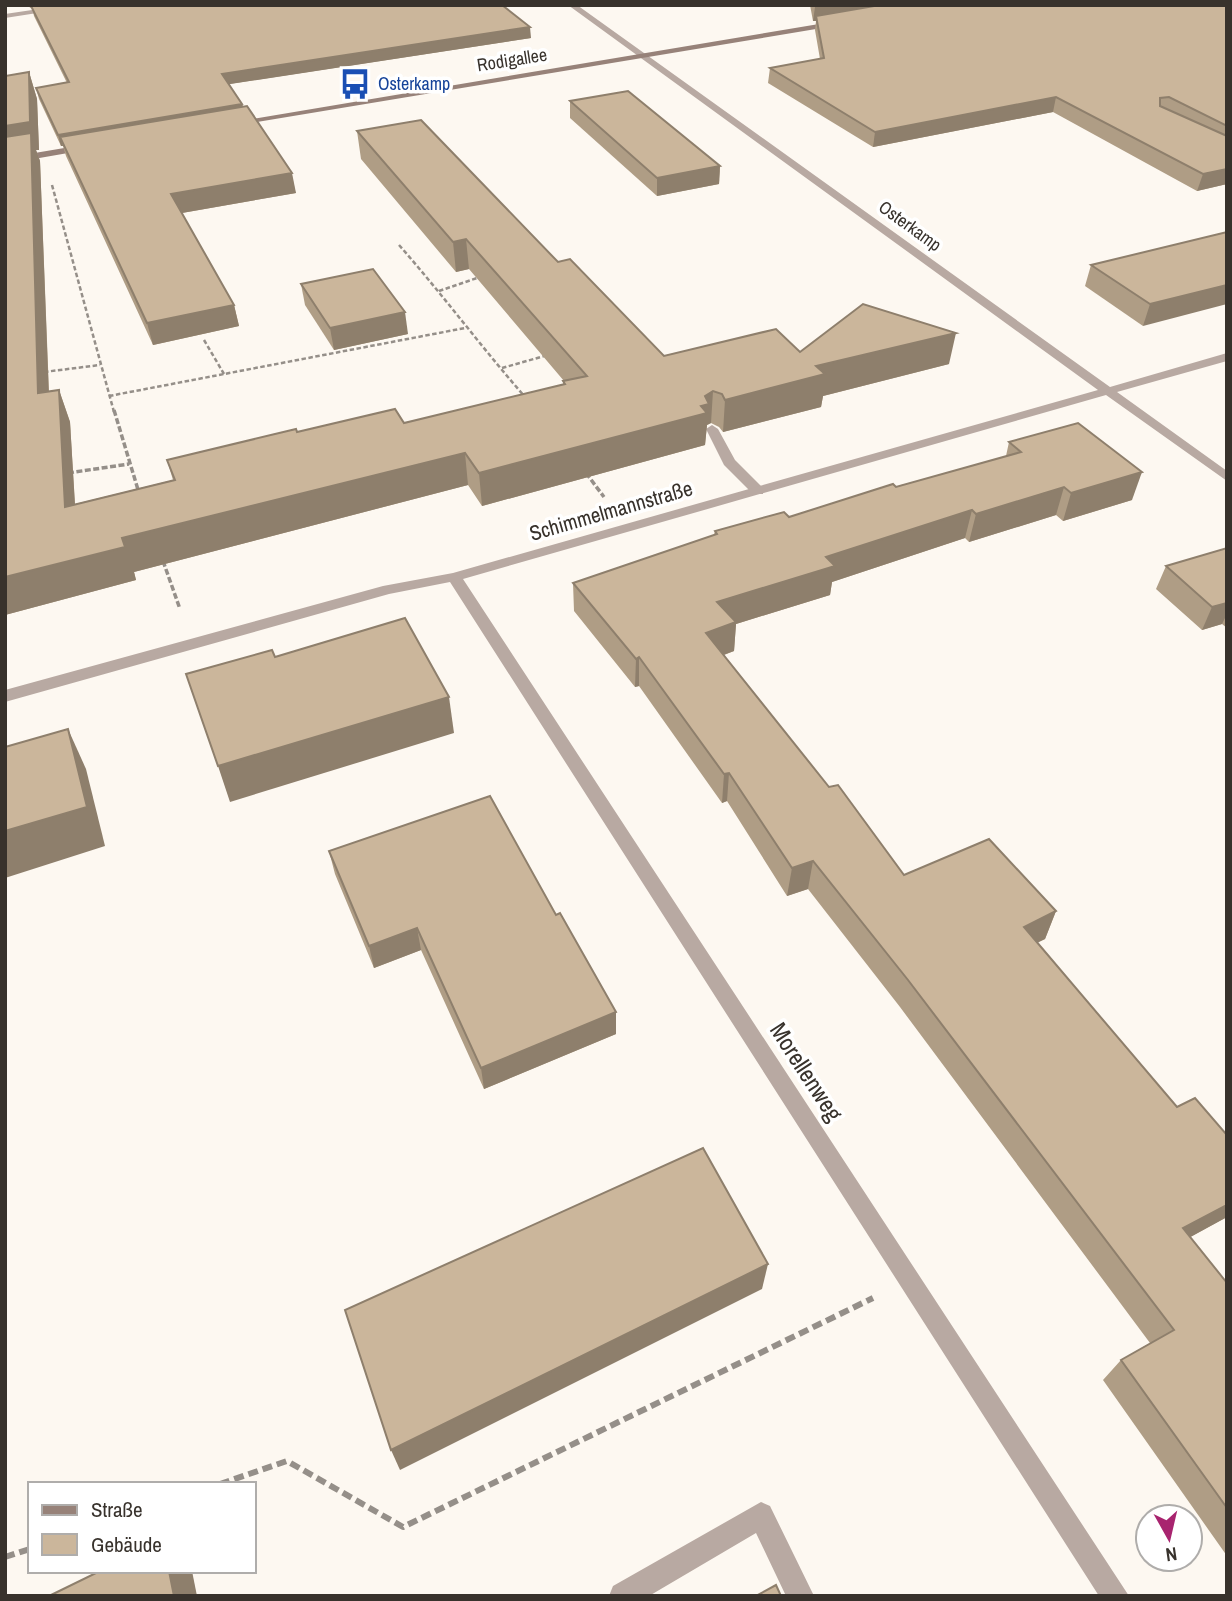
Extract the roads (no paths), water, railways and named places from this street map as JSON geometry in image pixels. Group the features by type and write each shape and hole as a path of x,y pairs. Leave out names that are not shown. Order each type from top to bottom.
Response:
{"main road":[{"name":"Rodigallee","path":"222,125 846,21"},
{"path":"5,161 98,145"}],"street":[{"path":"5,16 85,5"},
{"name":"Osterkamp","path":"572,5 1227,477"},
{"name":"Schimmelmannstraße","path":"5,696 387,589 454,577 1227,357"},
{"path":"712,429 729,462 758,491"},
{"name":"Morellenweg","path":"454,577 1115,1596"},
{"path":"623,1596 761,1515 800,1596"}],"place":[{"name":"Osterkamp","path":"355,84"}]}
